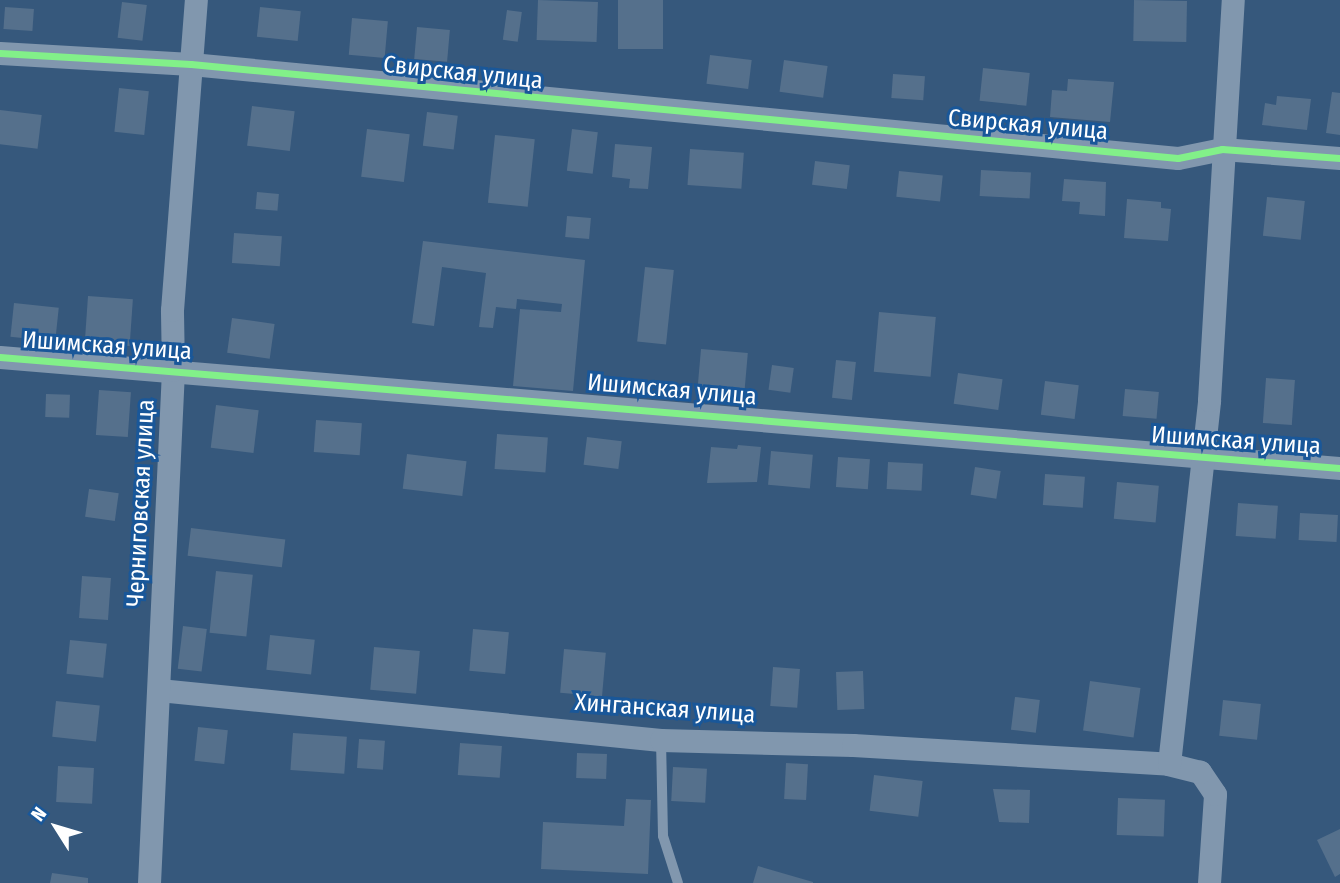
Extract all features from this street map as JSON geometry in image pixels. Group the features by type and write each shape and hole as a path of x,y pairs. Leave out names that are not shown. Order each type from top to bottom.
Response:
{"street":[{"name":"Черниговская улица","path":"149,883 173,370 172,310 196,0"},
{"path":"1169,764 1202,460 1233,0"},
{"name":"Свирская улица","path":"0,53 191,64 1164,156 1199,156 1222,149 1340,158"},
{"name":"Ишимская улица","path":"0,357 681,410 1202,460 1340,468"},
{"name":"Хинганская улица","path":"159,691 661,740 853,745 1169,764 1200,772 1215,794 1209,883"}],"lane":[{"path":"661,740 663,836 678,883"}],"building":[{"path":"538,0 598,2 597,42 537,40"},
{"path":"618,0 663,0 663,49 618,49"},
{"path":"1134,0 1187,1 1186,42 1133,41"},
{"path":"122,2 147,5 142,41 118,38"},
{"path":"5,7 34,9 32,31 3,29"},
{"path":"260,7 301,11 298,41 257,37"},
{"path":"507,10 522,12 518,42 503,40"},
{"path":"352,18 388,21 385,58 349,55"},
{"path":"417,27 450,30 447,62 414,59"},
{"path":"710,55 752,60 748,89 706,84"},
{"path":"784,60 828,66 823,98 780,92"},
{"path":"983,68 1030,73 1026,106 980,101"},
{"path":"893,74 925,76 923,100 891,98"},
{"path":"1068,79 1114,82 1110,122 1050,117 1052,90 1067,91"},
{"path":"119,88 149,91 144,135 114,132"},
{"path":"1332,92 1340,93 1340,135 1326,133"},
{"path":"1277,96 1311,99 1307,130 1262,125 1265,103 1276,105"},
{"path":"252,106 295,111 290,151 247,146"},
{"path":"0,110 42,115 38,149 0,144"},
{"path":"427,112 458,116 454,150 423,146"},
{"path":"367,129 410,134 404,182 361,177"},
{"path":"572,129 598,132 593,174 567,171"},
{"path":"495,135 535,139 528,207 488,203"},
{"path":"615,144 652,147 648,189 629,188 630,179 612,177"},
{"path":"690,149 744,153 741,189 687,185"},
{"path":"815,161 850,165 847,189 812,185"},
{"path":"981,170 1031,173 1030,199 980,196"},
{"path":"899,171 943,176 940,201 896,197"},
{"path":"1064,179 1106,182 1105,216 1079,214 1080,202 1062,201"},
{"path":"257,192 279,194 277,211 256,209"},
{"path":"1267,197 1305,201 1301,240 1263,236"},
{"path":"1127,199 1161,202 1161,208 1171,209 1168,241 1124,238"},
{"path":"567,216 591,218 589,239 565,237"},
{"path":"234,233 282,236 280,266 232,263"},
{"path":"423,241 585,260 573,391 513,386 520,309 561,312 562,304 517,299 516,309 496,307 493,328 479,327 486,273 442,267 434,326 412,323"},
{"path":"645,267 674,270 666,345 637,342"},
{"path":"88,296 133,299 130,346 85,343"},
{"path":"14,303 59,308 55,342 10,337"},
{"path":"879,312 936,317 931,377 874,372"},
{"path":"232,318 275,324 270,359 227,353"},
{"path":"701,349 748,353 744,392 698,388"},
{"path":"836,360 856,362 852,400 832,398"},
{"path":"772,365 794,368 790,393 769,390"},
{"path":"958,373 1003,379 998,410 954,404"},
{"path":"1266,378 1295,380 1292,425 1263,423"},
{"path":"1045,381 1079,385 1075,419 1041,415"},
{"path":"1125,389 1159,392 1157,419 1123,416"},
{"path":"99,390 131,392 128,437 96,435"},
{"path":"46,394 70,395 69,418 45,417"},
{"path":"216,405 259,410 253,453 211,448"},
{"path":"316,420 362,423 360,455 314,452"},
{"path":"497,434 548,438 545,472 495,469"},
{"path":"587,437 622,441 618,469 584,465"},
{"path":"738,445 761,447 757,482 707,483 711,447 737,449"},
{"path":"771,451 813,455 810,489 768,485"},
{"path":"407,454 467,461 462,496 403,489"},
{"path":"838,457 870,459 868,489 836,487"},
{"path":"888,462 923,464 922,491 887,489"},
{"path":"975,467 1001,471 996,499 971,495"},
{"path":"1045,474 1085,477 1083,508 1043,505"},
{"path":"1117,482 1159,486 1156,523 1114,519"},
{"path":"89,489 119,493 115,521 85,517"},
{"path":"1238,503 1278,506 1276,539 1236,536"},
{"path":"1300,513 1338,515 1337,542 1299,540"},
{"path":"191,528 285,540 282,567 188,556"},
{"path":"216,571 253,575 246,637 210,633"},
{"path":"82,576 111,578 108,620 79,618"},
{"path":"183,626 207,629 202,672 178,669"},
{"path":"473,629 509,632 505,674 469,671"},
{"path":"270,635 315,640 311,675 266,670"},
{"path":"70,640 107,644 103,678 66,674"},
{"path":"374,647 420,651 416,694 370,690"},
{"path":"564,649 606,653 602,696 560,693"},
{"path":"773,667 800,669 797,708 770,706"},
{"path":"863,671 864,709 837,710 836,672"},
{"path":"1090,681 1141,688 1134,738 1083,731"},
{"path":"1015,697 1040,700 1036,733 1011,730"},
{"path":"1223,700 1261,704 1257,740 1219,736"},
{"path":"56,701 100,706 96,741 52,737"},
{"path":"198,727 228,730 224,764 194,761"},
{"path":"293,733 347,737 344,774 290,770"},
{"path":"359,739 385,741 383,770 357,768"},
{"path":"460,743 502,746 500,778 458,775"},
{"path":"577,753 607,754 606,779 576,778"},
{"path":"786,763 808,764 806,800 784,799"},
{"path":"58,766 94,768 92,804 56,802"},
{"path":"673,767 707,769 705,803 671,801"},
{"path":"874,775 923,781 918,817 870,811"},
{"path":"993,789 1030,790 1029,823 999,822"},
{"path":"1118,798 1165,800 1164,837 1117,835"},
{"path":"626,799 651,800 648,874 541,869 543,822 624,826"},
{"path":"1340,829 1340,874 1335,877 1317,840"},
{"path":"758,866 813,882 813,883 753,883"},
{"path":"52,873 88,878 88,883 50,883"}],"cycle path":[{"path":"0,53 191,64 1178,158 1222,149 1340,158"},
{"path":"0,357 1340,468"}]}
